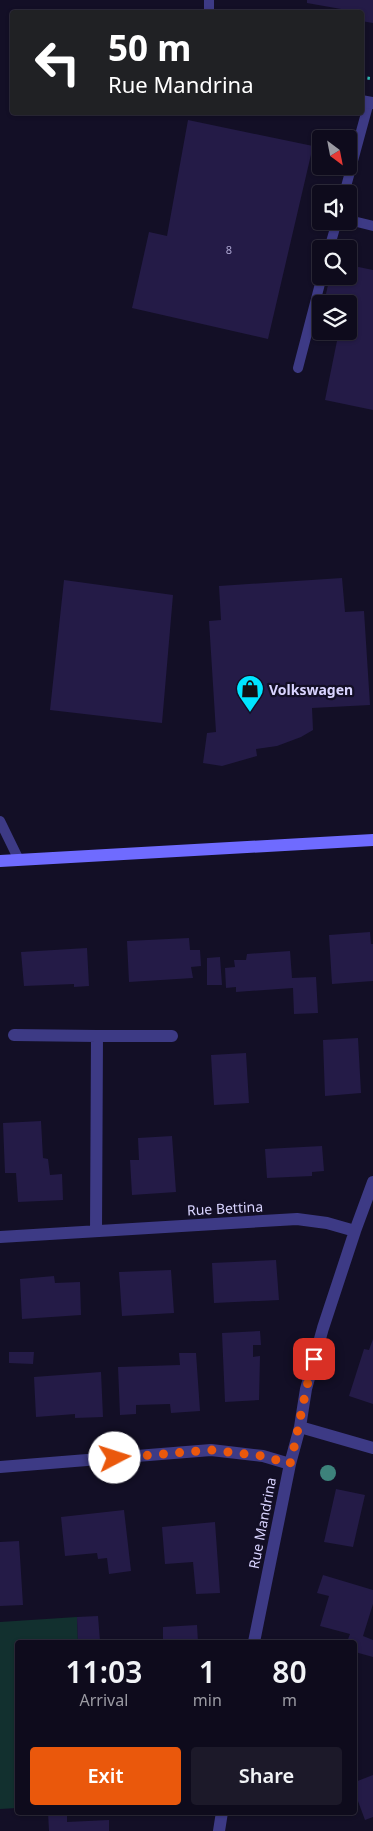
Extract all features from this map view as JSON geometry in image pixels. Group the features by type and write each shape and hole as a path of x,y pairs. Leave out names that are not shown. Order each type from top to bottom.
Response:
{"main road":[{"path":"0,861 373,840"}],"street":[{"path":"14,1035 172,1036"},
{"path":"96,1231 97,1036"},
{"name":"Rue Mandrina","path":"254,1640 290,1464 300,1427 306,1389 323,1328 373,1182"},
{"name":"Rue Bettina","path":"0,1237 297,1219 327,1222 355,1231"},
{"path":"300,1427 373,1448"},
{"path":"0,1467 211,1450 263,1456 290,1464"},
{"path":"219,1831 222,1815"}],"lane":[{"path":"346,185 368,102"},
{"path":"357,222 373,226"},
{"path":"298,368 320,285"},
{"path":"0,821 19,860"}],"green space":[{"path":"77,1617 78,1640 15,1640 15,1808 0,1809 0,1622"}],"building":[{"path":"307,0 373,0 373,23 364,22 364,10 341,10 307,3"},
{"path":"188,120 312,146 268,339 132,308 149,232 167,236"},
{"path":"357,267 373,270 373,410 325,400 337,340 357,340 357,295 326,295 328,285 357,285"},
{"path":"342,578 345,612 364,611 370,705 312,708 313,730 301,737 277,746 256,749 257,756 222,766 203,763 207,733 216,732 209,621 221,620 219,586"},
{"path":"64,580 173,595 162,723 50,710"},
{"path":"370,932 371,944 373,944 373,981 332,984 329,935"},
{"path":"189,938 190,950 200,950 201,966 191,967 193,978 129,982 127,941"},
{"path":"87,948 89,986 74,987 74,984 24,986 21,952"},
{"path":"290,951 292,978 316,977 318,1013 294,1014 293,988 236,992 236,987 226,988 225,968 235,967 234,960 246,960 247,954"},
{"path":"220,957 222,985 207,985 207,958"},
{"path":"358,1038 361,1093 325,1096 323,1040"},
{"path":"246,1053 249,1103 214,1105 211,1055"},
{"path":"41,1121 43,1158 48,1159 50,1175 62,1174 63,1200 18,1202 16,1173 5,1173 3,1123"},
{"path":"172,1136 176,1192 132,1195 130,1160 139,1160 138,1138"},
{"path":"322,1146 324,1171 312,1172 312,1176 267,1178 265,1149"},
{"path":"276,1260 279,1300 214,1303 212,1263"},
{"path":"171,1270 174,1313 122,1316 119,1272"},
{"path":"54,1276 55,1283 80,1282 81,1315 22,1319 20,1279"},
{"path":"260,1331 261,1345 253,1345 253,1357 260,1356 259,1400 225,1402 222,1333"},
{"path":"373,1339 373,1404 349,1396 364,1349 369,1350"},
{"path":"9,1352 34,1352 33,1364 9,1363"},
{"path":"179,1353 196,1353 200,1411 171,1413 170,1404 136,1405 136,1414 120,1415 118,1367 180,1365"},
{"path":"101,1372 103,1417 75,1418 75,1414 36,1417 34,1377"},
{"path":"336,1489 365,1495 353,1547 324,1542"},
{"path":"124,1510 131,1571 109,1574 107,1558 98,1559 97,1553 65,1556 61,1517"},
{"path":"215,1522 220,1593 196,1594 193,1562 165,1564 162,1527"},
{"path":"19,1541 23,1605 0,1606 0,1542"},
{"path":"323,1575 373,1590 373,1604 363,1636 373,1640 373,1657 357,1653 357,1640 348,1640 350,1634 320,1626 329,1596 317,1593"},
{"path":"98,1616 100,1640 78,1640 77,1617"},
{"path":"197,1625 198,1640 163,1640 163,1627"},
{"path":"373,1775 373,1817 365,1820 357,1798 357,1781"},
{"path":"48,1815 67,1815 67,1822 109,1820 109,1831 49,1831"}],"place":[{"name":"Volkswagen","path":"250,713"}],"route":[{"path":"115,1458 211,1450 263,1456 290,1464 300,1427 306,1389 314,1359"}]}
